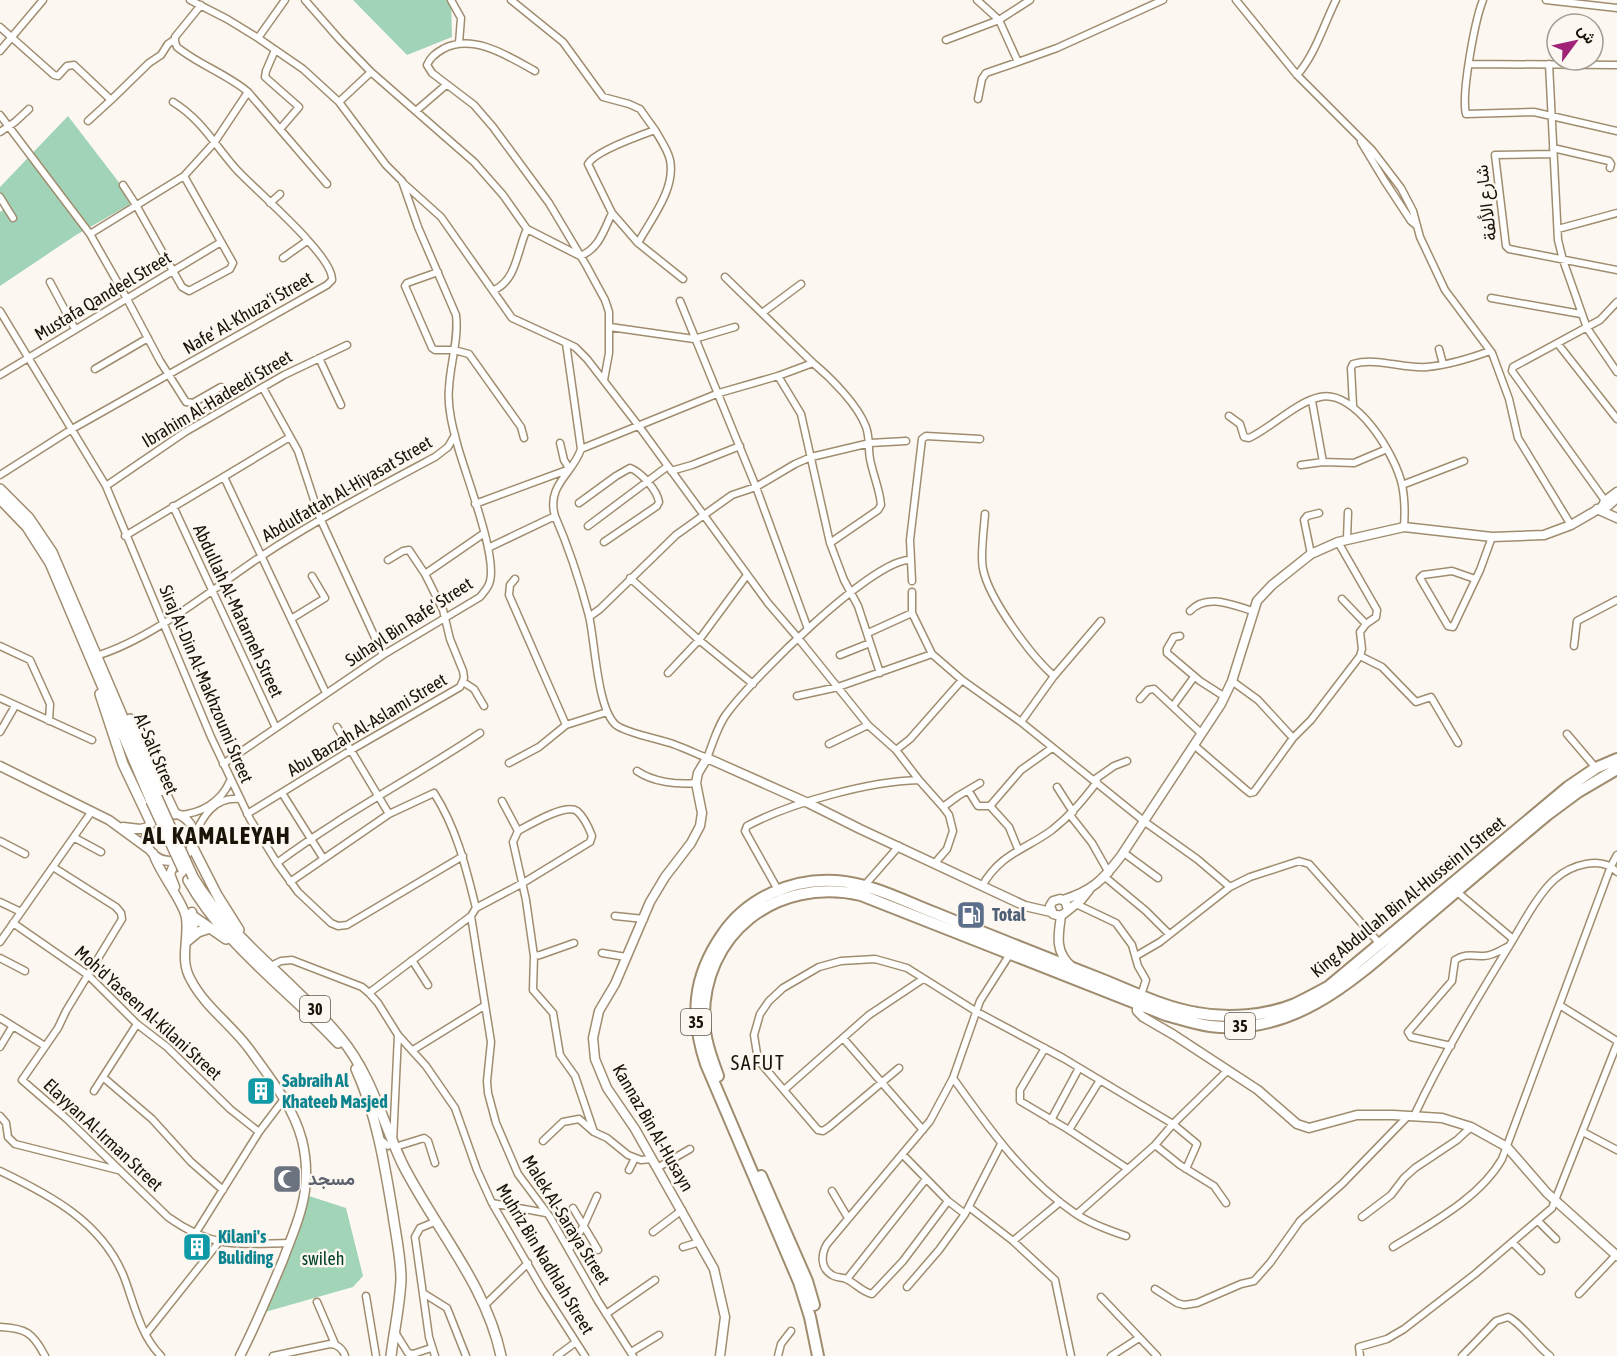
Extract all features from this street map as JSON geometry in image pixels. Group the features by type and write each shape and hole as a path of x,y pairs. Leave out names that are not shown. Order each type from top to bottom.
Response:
{"highway":[{"name":"King Abdullah Bin Al-Hussein II Street","path":"1489,858 1568,787 1596,768 1617,759"},
{"name":"King Abdullah Bin Al-Hussein II Street","path":"825,1356 807,1281 729,1104 710,1055 706,1038 704,1011 711,975 722,950 746,921 769,905 795,895 819,891 840,891 861,895 1041,957 1073,969 1139,1000 1210,1015 1244,1015 1276,1010 1328,987 1489,858 1578,792 1617,769"},
{"name":"King Abdullah Bin Al-Hussein II Street","path":"818,1356 800,1282 706,1064 699,1041 696,998 701,976 725,930 743,912 778,890 799,884 827,881 864,886 984,939 1010,954 1139,1000 1195,1023 1212,1026 1245,1025 1291,1015 1320,1002 1342,988 1456,891 1474,870"}],"main road":[{"name":"Al-Salt Street","path":"0,489 29,518 52,552 106,678 154,799"},
{"name":"Al-Salt Street","path":"0,499 27,527 50,563 96,674 190,879 244,947 349,1057 366,1092 384,1167"},
{"path":"96,674 113,738 150,825"},
{"path":"106,678 122,703 176,814"},
{"path":"193,841 244,947"},
{"path":"190,916 244,947"},
{"path":"186,943 198,932 210,928"},
{"name":"Al-Salt Street","path":"244,947 271,966 328,1022 352,1053 366,1077 403,1164"},
{"path":"384,1167 391,1161 403,1164"},
{"name":"30","path":"403,1164 484,1306 496,1334 501,1356"},
{"name":"30","path":"384,1167 400,1259 399,1294 391,1356"}],"street":[{"path":"0,51 43,0"},
{"name":"Abdulfattah Al-Hiyasat Street","path":"190,0 258,38 310,75 339,102 386,165 402,181 456,315 457,329 448,390 458,447"},
{"path":"258,38 285,0"},
{"path":"305,0 339,40 371,72 417,110 485,173 527,229 580,256"},
{"path":"451,0 461,18 459,43"},
{"path":"511,0 563,42 603,97 629,104 640,110 655,130 671,160 667,191 638,243"},
{"path":"977,0 999,20 1018,62"},
{"path":"946,40 999,20 1030,0"},
{"path":"978,99 984,74 1057,48 1163,0"},
{"path":"1236,0 1297,75 1372,150 1401,188 1413,211 1430,260 1444,290 1490,351 1509,399 1518,438 1571,525"},
{"path":"1297,75 1311,56 1336,0"},
{"path":"1483,0 1476,20 1466,114 1527,111 1617,131"},
{"path":"1546,0 1578,1 1617,8"},
{"path":"88,121 149,63 161,55 201,5"},
{"path":"0,27 13,36 54,75 58,76 67,66 74,65 111,100"},
{"path":"174,40 181,50 248,92 327,184"},
{"path":"535,71 502,53 474,44 459,43 440,50 428,62 428,68 432,73 474,105 493,127 562,223 605,300 610,327 608,364 604,380"},
{"path":"275,50 265,77 299,108 281,128"},
{"path":"1470,64 1545,64"},
{"path":"339,102 371,72"},
{"path":"1549,72 1558,240 1587,328 1617,372"},
{"path":"417,110 446,85"},
{"path":"90,234 184,176 214,143 248,92"},
{"name":"Nafe‘ Al-Khuza‘i Street","path":"0,475 72,429 330,283 333,278 331,271 307,241 241,174 193,116 173,102"},
{"path":"0,132 30,109"},
{"path":"0,116 90,234 128,299 168,376 189,404 221,387"},
{"path":"655,130 602,154 588,163 612,213 638,243 683,279"},
{"path":"1553,151 1609,160 1610,168"},
{"name":"شارع الألفة","path":"1553,151 1497,155 1494,159 1507,248 1563,260"},
{"path":"123,185 184,290 189,291 230,269 233,263 184,176"},
{"path":"402,181 445,222 512,318 579,351 638,425 768,603 868,725 896,750 944,807 951,820 952,831 949,845 935,863"},
{"path":"270,203 280,194"},
{"path":"0,197 14,218"},
{"path":"413,213 417,207 427,204"},
{"path":"580,256 592,250 596,245 612,213"},
{"path":"1558,229 1617,213"},
{"path":"494,290 506,283 511,274 527,229"},
{"path":"283,258 307,241"},
{"name":"Mustafa Qandeel Street","path":"0,375 221,242"},
{"path":"1563,260 1617,270"},
{"path":"438,272 408,283 406,289 432,348 469,354 521,427 524,438"},
{"path":"726,277 824,372 860,415 866,427 881,505 878,510 830,543"},
{"path":"50,282 75,329"},
{"path":"762,313 801,284"},
{"path":"1491,298 1581,314"},
{"path":"680,301 740,446 808,629"},
{"path":"1616,306 1600,320 1513,367 1512,371 1603,506 1617,518"},
{"name":"Siraj Al-Din Al-Makhzoumi Street","path":"0,311 106,486 230,780 247,814 290,882 324,917 334,925 342,926 352,923 463,856"},
{"path":"610,327 694,339 735,327"},
{"path":"95,369 148,339"},
{"path":"566,343 581,449"},
{"path":"1558,344 1617,419"},
{"name":"Ibrahim Al-Hadeedi Street","path":"106,486 185,432 263,388 347,345"},
{"path":"1439,349 1443,364"},
{"path":"1353,405 1351,368 1353,364 1369,362 1427,367 1490,351"},
{"path":"319,358 341,405"},
{"path":"813,363 719,393 581,449 568,469 553,497 555,516 569,550 589,617 597,672 607,712 620,728 676,745 808,802 1030,908 1059,913 1076,904 1107,875 1124,853 1225,697 1257,601 1272,585 1311,554 1347,539 1404,526 1492,537 1544,535 1571,525 1617,498"},
{"path":"778,376 801,414 830,543 868,633 880,673"},
{"path":"263,388 290,437 306,474 320,518 383,656"},
{"path":"1230,416 1237,421 1243,434 1249,438 1312,400 1323,396 1353,405 1388,449 1395,463 1402,485 1404,526"},
{"path":"1312,400 1323,462"},
{"name":"Abdulfattah Al-Hiyasat Street","path":"96,656 113,651 163,622 320,518 435,457 448,447 455,435"},
{"path":"912,581 909,560 915,486 922,439 926,436 980,439"},
{"path":"126,536 290,437"},
{"path":"589,617 676,535 732,495 756,487 785,469 811,457 870,443 906,441"},
{"path":"560,443 568,469"},
{"path":"588,526 647,482 669,469 692,465 740,446"},
{"path":"435,457 458,447"},
{"name":"Suhayl Bin Rafe‘ Street","path":"223,764 383,656 480,597 488,587 491,569 488,548 458,447"},
{"path":"1301,465 1323,462 1354,463 1388,449"},
{"path":"1402,485 1464,461"},
{"path":"579,503 630,468 647,482 659,498 659,504 603,542"},
{"path":"475,504 568,469"},
{"path":"224,477 327,693"},
{"path":"1603,506 1617,492"},
{"name":"Abdullah Al-Matarneh Street","path":"173,506 276,728"},
{"path":"1347,539 1348,512"},
{"path":"1311,554 1304,520 1307,516 1319,513"},
{"path":"985,514 983,569 997,604 1039,663 1054,676"},
{"path":"488,548 555,516"},
{"path":"425,573 483,534"},
{"path":"1475,579 1452,571 1420,578 1451,628 1475,579 1492,537"},
{"path":"1195,746 1250,793 1254,792 1293,738 1311,720 1360,656 1362,649 1360,632 1376,617 1377,610 1338,542"},
{"name":"Abu Barzah Al-Aslami Street","path":"247,814 460,687 463,682 464,671 425,573 409,550 388,560"},
{"path":"637,771 645,776 664,781 696,783 698,773 725,716 753,684 798,638 851,592 899,561 909,560"},
{"path":"668,673 699,640 747,575"},
{"path":"291,619 325,598 312,576"},
{"path":"630,578 699,640 753,684"},
{"path":"515,579 510,585 509,595 566,724"},
{"path":"912,592 912,613 932,654 962,680 1021,722 1230,887"},
{"path":"1342,599 1366,624"},
{"path":"1574,646 1577,621 1617,600"},
{"path":"1190,611 1198,603 1208,601 1253,610"},
{"path":"868,633 912,613"},
{"path":"1021,722 1054,676 1101,621"},
{"path":"1180,636 1173,637 1167,651 1194,677 1225,697"},
{"path":"840,655 870,643"},
{"path":"0,645 30,660 50,704 50,721"},
{"path":"797,696 838,687 932,654"},
{"path":"1360,656 1382,667 1416,702 1425,697 1431,697 1458,743"},
{"path":"1173,706 1194,677"},
{"path":"896,750 910,739 962,680"},
{"path":"1232,681 1258,700 1293,738"},
{"path":"463,682 474,689 484,706"},
{"path":"1140,699 1153,688 1202,734"},
{"path":"0,698 92,740"},
{"path":"0,732 15,706"},
{"path":"509,763 539,747 566,724 607,712"},
{"path":"829,744 868,725"},
{"path":"338,726 389,814"},
{"path":"277,862 310,838 480,733"},
{"path":"1567,734 1596,768"},
{"path":"990,806 1021,770 1052,748"},
{"path":"982,886 999,864 1017,849 1041,838 1071,813 1096,781 1114,766 1126,761"},
{"path":"0,766 120,827 164,860 176,860"},
{"path":"230,780 223,793 203,817 188,852 176,860 171,869 170,877 190,916 192,930 186,943 184,962 190,980 243,1040 284,1099 296,1122 302,1141 306,1172 302,1204 289,1243 270,1292 240,1356"},
{"path":"778,890 749,841 746,828 751,824 808,802 883,783 919,780"},
{"name":"Kannaz Bin Al-Husayn","path":"696,783 702,813 700,826 650,902 615,984 599,1011 593,1038 595,1059 606,1088 635,1129 714,1269 725,1317 720,1356"},
{"path":"944,807 980,783"},
{"path":"1058,787 1071,813 1092,843 1107,875 1169,934"},
{"path":"968,790 978,806 990,806 1009,827 1017,849"},
{"path":"282,793 323,858"},
{"path":"290,882 389,814 434,793 463,856 476,908"},
{"path":"120,827 135,829 150,825 162,815 197,813 227,799 239,799"},
{"path":"502,801 518,831"},
{"path":"369,993 471,916 476,908 523,883 592,839 578,812 569,809 558,812 518,831 513,842 523,883 534,956 533,990 553,1013 560,1055 574,1077 594,1132"},
{"path":"0,942 92,812"},
{"path":"176,814 186,819 191,826 193,841"},
{"path":"150,825 146,837 159,870 190,916"},
{"path":"75,838 100,852"},
{"path":"0,841 25,854"},
{"path":"864,886 899,846"},
{"path":"1124,853 1158,878"},
{"path":"1393,1247 1439,1219 1476,1189 1500,1164 1617,855"},
{"path":"1136,956 1230,887 1250,877 1299,861 1310,864 1380,944"},
{"path":"1155,1289 1184,1305 1197,1303 1241,1284 1254,1281 1300,1221 1342,1184 1411,1116 1479,995 1554,879 1573,868 1595,862 1611,866 1617,872"},
{"name":"Elayyan Al-Irman Street","path":"53,867 116,907 122,916 119,925 58,1028 22,1080 57,1110 168,1217 195,1234 219,1242 289,1243"},
{"path":"1021,903 1063,900 1089,890"},
{"path":"1456,891 1512,942"},
{"path":"1041,957 1055,956 1059,913 1067,904 1063,900"},
{"path":"1053,901 1050,906 1059,913"},
{"path":"0,902 21,912"},
{"path":"1076,904 1116,923 1132,945 1139,969 1146,980 1137,1011 1143,1017 1258,1090 1285,1115 1302,1126 1310,1128 1357,1115 1442,1118 1471,1127 1507,1147 1556,1201 1615,1251 1579,1294"},
{"name":"Malek Al-Saraya Street","path":"471,916 490,1042 488,1093 496,1123 518,1174 546,1213 632,1354"},
{"path":"615,916 644,919"},
{"name":"Moh'd Yaseen Al-Kilani Street","path":"13,923 88,975 137,1024 167,1047 230,1109 259,1132"},
{"path":"1057,941 1061,955 1073,969"},
{"path":"1451,1046 1411,1037 1408,1032 1452,981 1455,960 1473,954 1488,956 1512,942"},
{"path":"534,956 573,943"},
{"path":"602,953 626,957"},
{"path":"948,1201 903,1261 873,1293 866,1293 847,1279 834,1276 827,1271 822,1255 827,1244 923,1130 953,1078 988,987 1010,954"},
{"path":"0,958 25,971"},
{"path":"899,1068 829,1127 821,1131 758,1060 754,1035 760,1014 775,994 819,967 854,959 875,959 893,963 906,968 977,1012 1045,1048 1173,1124 1197,1144 1186,1169"},
{"name":"Muhriz Bin Nadhlah Street","path":"271,966 281,961 292,960 362,987 369,993 398,1035 442,1087 455,1108 477,1170 492,1203 585,1356"},
{"path":"412,960 428,985"},
{"path":"784,1090 869,1015 923,979"},
{"path":"413,1050 484,1006"},
{"path":"1360,1356 1359,1347 1387,1339 1400,1332 1552,1208 1617,1042 1561,1006"},
{"path":"0,1018 45,1046"},
{"path":"94,1092 137,1024"},
{"path":"0,1047 12,1027"},
{"path":"394,1144 398,1035"},
{"path":"843,1038 923,1130"},
{"path":"1045,1048 1020,1090 1019,1096 1023,1104 1069,1130 1128,1169"},
{"path":"1051,1120 1079,1068"},
{"path":"1077,1214 1155,1145 1228,1070"},
{"path":"104,1078 152,1119 191,1162 223,1190"},
{"path":"953,1078 1001,1144 1060,1202 1101,1227 1126,1236"},
{"path":"1069,1130 1100,1080"},
{"path":"195,1234 259,1132 284,1099"},
{"path":"0,1116 6,1123 8,1137 15,1144 121,1171"},
{"path":"543,1141 563,1122 579,1119 594,1132 607,1138 619,1149 635,1158 652,1159"},
{"path":"1362,1217 1390,1195 1409,1173 1457,1140 1471,1127"},
{"path":"376,1132 386,1146 424,1138 428,1141 435,1163"},
{"path":"1583,1132 1617,1150"},
{"path":"907,1287 939,1250 969,1208 1001,1144"},
{"path":"1155,1145 1186,1169 1214,1186 1226,1203"},
{"path":"657,1168 690,1149"},
{"path":"903,1155 948,1201 965,1214"},
{"path":"629,1170 635,1158"},
{"path":"0,1170 70,1209 94,1232 118,1264 146,1334 160,1356"},
{"path":"847,1279 926,1179"},
{"path":"832,1191 848,1218"},
{"path":"569,1250 584,1225 597,1196"},
{"path":"1013,1241 1060,1202"},
{"path":"492,1203 546,1213"},
{"path":"573,1208 598,1250"},
{"path":"969,1208 1013,1241 1057,1283 1071,1356"},
{"path":"653,1233 682,1210"},
{"path":"435,1356 431,1348 415,1234 420,1228 437,1220"},
{"path":"1538,1221 1556,1239"},
{"path":"146,1334 219,1242"},
{"path":"682,1247 700,1242"},
{"path":"1512,1242 1541,1271"},
{"path":"484,1306 528,1263"},
{"path":"606,1314 656,1280"},
{"path":"423,1293 447,1308 466,1356"},
{"path":"366,1296 376,1356"},
{"path":"1101,1297 1157,1356"},
{"path":"317,1302 335,1344 345,1356"},
{"path":"1462,1356 1496,1321 1508,1317 1517,1322 1529,1338 1550,1356"},
{"path":"0,1326 26,1331 37,1341 45,1356"},
{"path":"394,1331 408,1353 413,1354 431,1348"},
{"path":"778,1356 781,1344 791,1331"},
{"path":"632,1354 659,1335"},
{"path":"1111,1356 1139,1338"},
{"path":"557,1356 576,1342"},
{"path":"273,1356 335,1344"}],"green space":[{"path":"353,0 451,0 452,37 407,55"},
{"path":"68,116 134,202 76,235 0,286 0,212 8,206 0,196 0,187"},
{"name":"swileh","path":"309,1196 346,1208 363,1276 353,1287 265,1312"}],"place":[{"name":"Total","path":"971,915"},
{"name":"Sabraih Al Khateeb Masjed","path":"261,1091"},
{"name":"مسجد","path":"287,1179"},
{"name":"Kilani's Buliding","path":"197,1247"}],"district":[{"name":"AL KAMALEYAH","path":"217,836"},
{"name":"SAFUT","path":"758,1063"}]}
